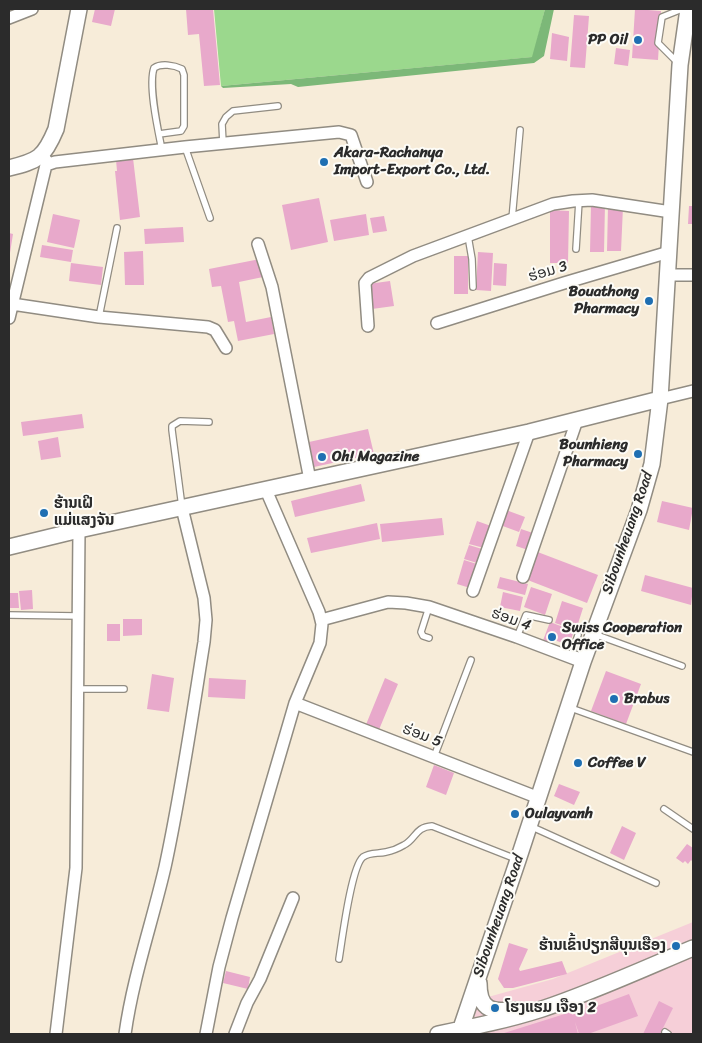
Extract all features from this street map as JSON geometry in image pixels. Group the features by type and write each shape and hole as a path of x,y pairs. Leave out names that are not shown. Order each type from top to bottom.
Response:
{"street":[{"path":"9,18 32,9"},
{"path":"9,318 46,158 56,129 79,9"},
{"name":"Sibounheuang Road","path":"460,1032 584,660 639,510 652,464 660,399 680,65 688,9"},
{"path":"9,168 39,158 46,158 55,162 223,143 344,132 350,135 367,182"},
{"path":"368,326 365,281 413,256 512,218 553,204 592,200 672,212"},
{"path":"258,244 272,287 310,480"},
{"name":"ຮ່ອມ 3","path":"437,323 669,252"},
{"path":"668,275 693,274"},
{"path":"12,304 98,317 208,327 215,330 226,348"},
{"path":"9,547 529,432 693,392"},
{"path":"523,577 577,420"},
{"path":"473,591 529,432"},
{"path":"206,1034 219,967 295,703 320,643 321,620 266,490"},
{"path":"125,1034 134,981 151,927 178,801 204,642 206,620 204,598 182,508"},
{"path":"56,1034 76,868 79,530"},
{"name":"ຮ່ອມ 4","path":"321,620 388,602 406,603 429,608 584,660"},
{"name":"ຮ່ອມ 5","path":"295,703 539,798"},
{"path":"235,1034 246,1003 260,979 294,898"},
{"path":"438,1034 460,1032 540,1010 577,997 693,948"},
{"path":"479,976 479,994 486,1007 504,1011 540,1010"}],"lane":[{"path":"680,65 658,43 662,17 682,9"},
{"path":"159,134 181,131 184,126 184,75 182,69 177,66 158,65 152,73 159,134 162,150"},
{"path":"223,143 222,124 226,117 234,111 278,106"},
{"path":"512,218 520,130"},
{"path":"185,147 210,218"},
{"path":"576,249 579,201"},
{"path":"98,317 117,228"},
{"path":"468,236 472,258 473,287"},
{"path":"182,508 172,426 180,421 209,422"},
{"path":"429,608 421,632 423,636 429,638"},
{"path":"9,615 78,616"},
{"path":"517,637 526,615 549,620"},
{"path":"578,634 572,653 584,660"},
{"path":"594,634 682,666"},
{"path":"434,757 471,660"},
{"path":"78,689 124,690"},
{"path":"568,707 693,752"},
{"path":"664,809 693,829"},
{"path":"530,825 656,883"},
{"path":"339,959 355,875 362,858 405,844 418,831 424,827 432,826 518,860"}],"shaded area":[{"path":"693,922 693,1034 458,1034 470,1002 553,979"}],"green space":[{"path":"214,9 545,9 533,57 221,86"},
{"path":"545,9 554,9 544,56 534,63 298,87 291,84 223,88 221,86 532,57"}],"building":[{"path":"95,9 115,9 111,26 92,22"},
{"path":"186,9 213,9 220,85 204,86 199,34 188,35"},
{"path":"635,9 661,11 658,60 632,58"},
{"path":"574,15 589,16 585,68 570,67"},
{"path":"552,33 569,37 567,61 550,59"},
{"path":"616,48 630,50 628,66 614,64"},
{"path":"133,158 140,217 120,220 115,171 117,171 116,160"},
{"path":"319,198 328,242 291,250 282,205"},
{"path":"591,204 605,204 604,252 590,252"},
{"path":"608,206 623,207 621,251 607,251"},
{"path":"689,206 693,206 693,224 688,224"},
{"path":"550,210 569,211 568,263 550,263"},
{"path":"53,214 80,220 74,248 47,242"},
{"path":"366,214 369,235 334,241 330,220"},
{"path":"384,216 387,231 373,233 370,218"},
{"path":"183,227 184,242 145,244 144,229"},
{"path":"9,233 13,234 10,253 9,253"},
{"path":"42,245 73,250 71,262 40,257"},
{"path":"143,251 144,285 125,285 124,252"},
{"path":"478,252 493,253 491,291 476,290"},
{"path":"454,256 468,256 468,294 454,294"},
{"path":"260,259 263,277 239,282 246,322 271,317 274,334 238,341 234,321 228,322 221,286 212,287 209,269"},
{"path":"71,263 103,267 101,285 69,281"},
{"path":"494,263 507,264 506,286 493,285"},
{"path":"390,281 394,306 372,309 368,284"},
{"path":"82,414 84,428 23,436 21,422"},
{"path":"368,429 374,454 314,467 309,442"},
{"path":"58,437 61,457 41,460 38,441"},
{"path":"361,484 365,501 295,517 291,501"},
{"path":"662,501 693,508 689,530 657,522"},
{"path":"506,510 525,517 519,532 500,525"},
{"path":"442,518 444,535 382,542 380,524"},
{"path":"477,521 491,526 484,548 469,544"},
{"path":"377,523 380,539 311,553 307,538"},
{"path":"521,529 533,533 528,550 516,546"},
{"path":"469,545 482,549 477,563 464,559"},
{"path":"535,551 598,575 587,603 525,579"},
{"path":"464,560 477,564 470,588 457,584"},
{"path":"645,575 693,588 691,605 641,591"},
{"path":"500,577 528,584 525,595 497,588"},
{"path":"531,587 552,594 545,615 524,607"},
{"path":"32,590 33,609 21,610 19,591"},
{"path":"503,592 523,597 520,611 500,607"},
{"path":"9,593 18,593 19,608 9,608"},
{"path":"562,601 583,608 576,630 555,623"},
{"path":"123,619 142,619 142,635 123,636"},
{"path":"550,622 574,631 569,645 551,639 549,645 542,643"},
{"path":"107,624 120,624 120,641 107,641"},
{"path":"606,671 641,684 626,724 591,711"},
{"path":"152,674 174,678 169,712 147,709"},
{"path":"209,678 246,680 245,699 208,697"},
{"path":"385,678 398,684 378,732 365,727"},
{"path":"434,765 454,773 446,795 426,787"},
{"path":"559,784 580,792 574,805 554,796"},
{"path":"622,826 636,833 624,860 610,853"},
{"path":"687,844 693,848 693,862 691,860 688,864 676,858"},
{"path":"509,943 528,949 519,969 520,971 562,961 567,974 513,988 504,988 498,979"},
{"path":"226,971 250,977 248,989 223,983"},
{"path":"629,994 638,1016 588,1034 579,1034 575,1022 578,1034 501,1034 571,1012 572,1015"},
{"path":"659,1001 673,1008 660,1034 643,1034"}],"place":[{"name":"PP Oil","path":"638,40"},
{"name":"Akara-Rachanya Import-Export Co., Ltd.","path":"324,162"},
{"name":"Bouathong Pharmacy","path":"649,301"},
{"name":"Bounhieng Pharmacy","path":"638,454"},
{"name":"Oh! Magazine","path":"322,457"},
{"name":"ຮ້ານເຝີ ແມ່ແສງຈັນ","path":"44,513"},
{"name":"Swiss Cooperation Office","path":"552,637"},
{"name":"Brabus","path":"614,699"},
{"name":"Coffee V","path":"578,763"},
{"name":"Oulayvanh","path":"515,814"},
{"name":"ຮ້ານເຂົ້າປຽກສີບຸນເຮືອງ","path":"676,946"},
{"name":"ໂຮງແຮມ ເຈືອງ 2","path":"495,1008"}]}
